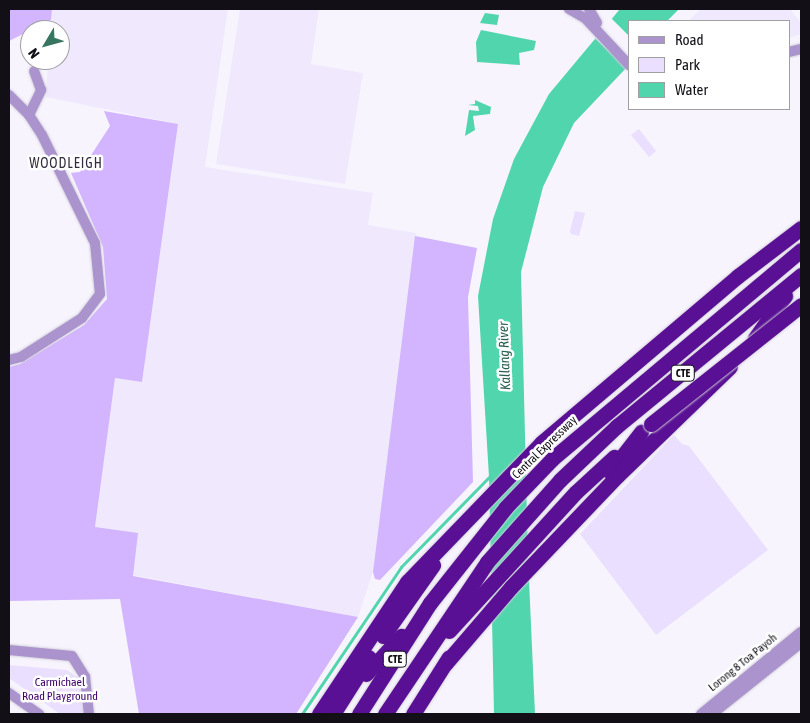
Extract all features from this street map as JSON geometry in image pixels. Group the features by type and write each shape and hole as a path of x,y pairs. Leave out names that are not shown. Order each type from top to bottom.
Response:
{"highway":[{"path":"319,714 408,582 541,443 723,288 801,228"},
{"name":"Central Expressway","path":"359,714 430,603 463,559 552,459 801,250"},
{"name":"CTE","path":"385,714 412,673 468,598 515,528 560,480 618,426 801,276"},
{"path":"468,598 645,448 711,388 764,329 779,301 801,282"},
{"path":"413,714 445,664 475,624 511,587 646,428 801,305"},
{"path":"333,714 371,653 466,522"},
{"path":"342,700 430,603"}],"street":[{"path":"569,9 587,13 628,55"},
{"path":"587,13 628,64"},
{"path":"29,114 41,90 34,71"},
{"path":"9,95 29,114 95,243 100,294 82,318 21,357 9,360"},
{"name":"Lorong 8 Toa Payoh","path":"701,714 801,632"},
{"name":"Lorong 8 Toa Payoh","path":"712,714 801,643"},
{"path":"9,650 72,656 86,677 89,714"},
{"path":"9,693 39,714"}],"shaded area":[{"path":"9,9 52,9 51,20 20,20 20,36 9,41"},
{"path":"52,9 228,9 205,167 373,193 368,225 416,233 373,572 358,617 132,575 95,527 115,378 142,382 178,124 46,97 47,70 70,70 70,20 51,20"},
{"path":"240,9 319,9 311,64 363,73 345,184 216,164"},
{"path":"701,9 790,9 801,23 801,34 790,38 790,20 689,20"},
{"path":"104,111 178,124 142,382 115,378 95,527 138,533 133,576 358,617 296,714 139,714 120,599 9,601 9,367 20,364 84,325 107,299 103,247 71,173 80,172 110,126"},
{"path":"415,236 477,248 468,297 473,482 380,580 375,579 373,572"}],"green space":[{"path":"639,129 656,151 649,157 631,135"},
{"path":"575,211 585,213 579,236 571,234 570,231"},
{"path":"674,435 682,444 689,446 768,550 656,635 580,534"},
{"name":"Carmichael Road Playground","path":"9,665 67,670 77,677 83,693 84,714 60,714 9,678"}],"water":[{"name":"Kallang River","path":"620,9 679,9 668,20 628,20 628,66 574,123 543,187 521,272 528,558 535,714 494,714 489,477 478,296 493,219 514,159 549,94"},
{"path":"485,13 499,15 497,25 480,23"},
{"path":"481,30 536,41 534,50 519,53 520,65 477,62 476,42"},
{"path":"475,100 491,107 490,114 473,116 475,130 465,136 469,110 479,111 478,106 468,105 475,104"}],"pier":[{"path":"610,17 628,35 628,70 593,36"}],"waterway":[{"path":"302,714 401,567 489,477"}],"district":[{"name":"WOODLEIGH","path":"66,163"}]}
